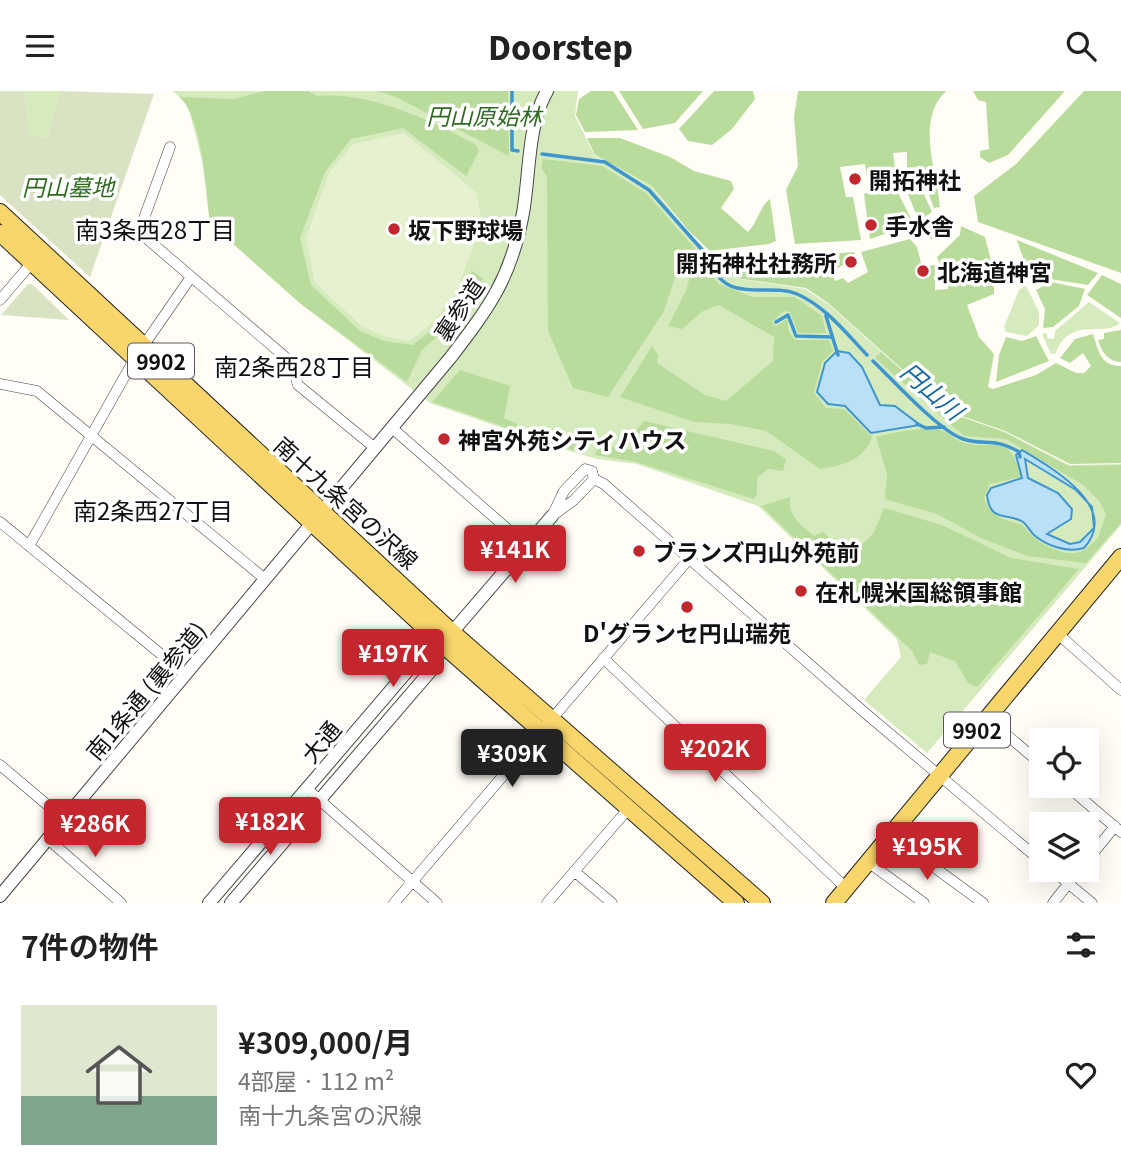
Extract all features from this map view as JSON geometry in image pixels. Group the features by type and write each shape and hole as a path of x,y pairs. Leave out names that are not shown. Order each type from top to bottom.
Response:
{"main road":[{"name":"南十九条宮の沢線","path":"0,212 37,256 447,638 541,732 736,903"},
{"name":"南十九条宮の沢線","path":"0,233 37,256"},
{"name":"9902","path":"834,903 1057,632 1119,562"},
{"name":"南十九条宮の沢線","path":"447,638 552,719 762,903"}],"street":[{"name":"裏参道","path":"317,517 494,302 512,258 523,213 536,123 547,91"},
{"path":"170,147 139,232 291,362 298,385 374,448"},
{"path":"0,300 37,256"},
{"path":"29,546 139,351 191,277"},
{"path":"0,384 37,391 265,579"},
{"path":"392,428 527,545"},
{"path":"552,516 564,491 582,470 592,471 594,479 604,484 1029,851"},
{"name":"大通","path":"209,903 421,655 447,638 552,516"},
{"name":"南1条通 (裏参道)","path":"0,896 317,517"},
{"path":"0,522 185,674"},
{"path":"394,903 689,559"},
{"path":"1057,632 1121,690"},
{"name":"大通","path":"231,903 434,667 447,638"},
{"path":"603,658 846,888"},
{"path":"987,718 1029,754"},
{"path":"0,765 64,819"},
{"path":"307,789 437,903"},
{"path":"1081,798 1118,829 1099,849"},
{"path":"547,903 629,808"},
{"path":"890,835 983,903"},
{"path":"48,839 121,903"},
{"path":"868,862 924,903"},
{"path":"574,871 612,903"},
{"path":"1066,882 1091,903"},
{"path":"1053,903 1068,884"}],"green space":[{"name":"円山墓地","path":"0,91 24,91 30,135 47,138 60,91 154,94 90,277 0,195"},
{"path":"24,91 60,91 47,138 30,135"},
{"path":"173,91 578,91 575,116 595,156 652,186 687,231 709,252 715,264 734,278 805,289 828,304 950,413 1005,432 1069,465 1121,464 1121,525 927,753 864,700 901,657 897,639 758,506 637,464 597,459 563,449 430,403 301,304 210,224 202,160 188,106"},
{"path":"265,91 308,91 317,96 358,98 378,103 438,126 475,144 479,151 466,176 403,128 351,139 325,172 300,238 311,285 360,331 384,341 413,345 439,324 472,271 483,279 447,328 422,350 407,382 301,304 210,223 199,139 188,108 180,97 234,99"},
{"name":"円山原始林","path":"378,91 508,91 509,156 398,98"},
{"path":"591,91 613,91 638,130 585,132 576,115 579,99"},
{"path":"619,91 703,91 675,123 643,129"},
{"path":"714,91 753,91 755,99 732,129 712,145 688,141 679,129"},
{"path":"798,91 946,91 937,103 930,131 940,207 934,208 927,190 923,192 932,212 919,221 907,192 907,152 893,153 899,195 914,224 870,239 864,194 870,192 865,164 840,167 846,197 853,197 861,240 795,244 786,190 798,166 794,117"},
{"path":"973,91 1065,91 1008,155 989,163 980,157 980,151 989,149 986,102 978,100"},
{"path":"1084,91 1121,91 1121,273 978,222 974,196 1016,164"},
{"name":"坂下野球場","path":"404,133 476,192 482,221 457,291 432,323 410,341 387,337 363,327 315,283 306,238 329,173 353,144"},
{"path":"587,138 620,138 670,157 694,171 731,181 734,189 721,208 748,232 770,199 776,241 710,251 688,230 652,186 595,155"},
{"path":"543,159 602,166 646,193 698,252 681,259 664,311 608,397 573,388 548,331 547,177 541,167"},
{"path":"940,220 951,222 949,231 938,240 928,239 923,231"},
{"path":"961,226 985,237 994,272 994,294 967,305 979,337 994,354 988,387 993,389 1036,375 1056,363 1076,373 1084,373 1091,366 1083,353 1070,363 1060,358 1075,339 1093,334 1105,361 1121,366 1121,463 1070,464 1005,431 950,412 828,303 806,288 735,278 715,263 854,252 855,258 831,272 835,281 843,278 848,283 868,272 861,252 910,239 917,247 922,267 935,265 935,290 948,289 947,271 942,270 937,257 960,235"},
{"path":"1017,240 1098,273 1088,285 1050,279 1034,287"},
{"path":"703,265 719,284 753,297 795,297 822,316 826,333 798,333 790,312 784,311 772,322 776,326 787,319 789,332 795,340 829,340 833,351 822,362 814,393 826,408 844,409 872,437 864,451 844,464 820,469 766,431 730,424 694,422 620,397 652,346 658,355 657,363 705,395 726,401 773,361 774,337 719,305 703,311 682,329 668,326 686,291 691,272"},
{"path":"1102,275 1121,284 1121,318 1087,295"},
{"path":"1051,282 1085,289 1079,306 1053,327 1043,328 1045,309 1036,290"},
{"path":"28,284 32,284 69,320 1,315"},
{"path":"1026,286 1039,312 1039,325 1027,336 1006,332 1004,327 1019,290"},
{"path":"1089,302 1120,323 1105,329 1087,329 1070,334 1062,341 1056,353 1051,354 1042,334 1047,333 1047,338 1054,339 1055,331"},
{"path":"1121,330 1121,362 1106,355 1098,340 1104,339 1104,333"},
{"path":"1036,336 1049,361 996,382 999,355 1006,337 1022,341"},
{"path":"881,352 950,413 1004,432 1069,466 1121,465 1121,523 1086,563 1027,556 981,538 937,514 885,499 887,474 876,437 930,429 945,432 959,441 998,445 1011,452 1021,477 990,484 984,498 987,505 1004,519 1023,525 1038,541 1053,549 1068,553 1085,549 1098,538 1106,514 1099,501 1083,485 1006,439 964,436 875,358"},
{"path":"460,370 510,386 504,418 517,424 517,429 535,434 538,427 576,443 578,452 432,402"},
{"path":"644,421 774,451 786,459 783,471 768,469 757,478 757,494 754,499 636,462 595,455 597,450 610,447 637,450 641,434 635,432"},
{"path":"790,497 791,510 800,524 814,536 823,532 842,549 866,541 884,508 942,525 1011,558 1079,569 977,687 968,683 955,661 930,652 927,664 919,665 912,651 761,506"}],"water":[{"path":"837,351 849,353 862,367 880,405 895,406 920,425 871,433 845,406 828,404 817,392 825,363"},
{"path":"1022,450 1050,467 1065,478 1087,501 1076,490 1025,459 1028,478 1058,493 1072,509 1071,519 1047,534 1070,544 1080,542 1093,529 1084,548 1071,550 1051,545 1034,535 1023,522 992,510 987,495 991,488 1022,478 1016,455"}],"waterway":[{"name":"円山川","path":"512,91 512,150 518,151"},
{"name":"円山川","path":"542,154 605,162 649,190 704,252"},
{"name":"円山川","path":"711,263 718,276 737,288 786,291 807,299 835,321 867,355"},
{"path":"776,322 788,315 796,336 832,337"},
{"path":"826,316 838,355"},
{"name":"円山川","path":"873,361 929,416 953,434 971,441 1010,447 1019,452 1020,457"},
{"path":"917,424 926,428 944,427"}],"place":[{"name":"開拓神社","path":"855,179"},
{"name":"手水舎","path":"871,225"},
{"name":"坂下野球場","path":"394,229"},
{"name":"開拓神社社務所","path":"851,262"},
{"name":"北海道神宮","path":"923,271"},
{"name":"神宮外苑シティハウス","path":"444,439"},
{"name":"ブランズ円山外苑前","path":"639,551"},
{"name":"在札幌米国総領事館","path":"801,591"},
{"name":"D'グランセ円山瑞苑","path":"687,607"}],"district":[{"name":"南3条西28丁目","path":"155,228"},
{"name":"南2条西28丁目","path":"294,365"},
{"name":"南2条西27丁目","path":"153,509"}]}
